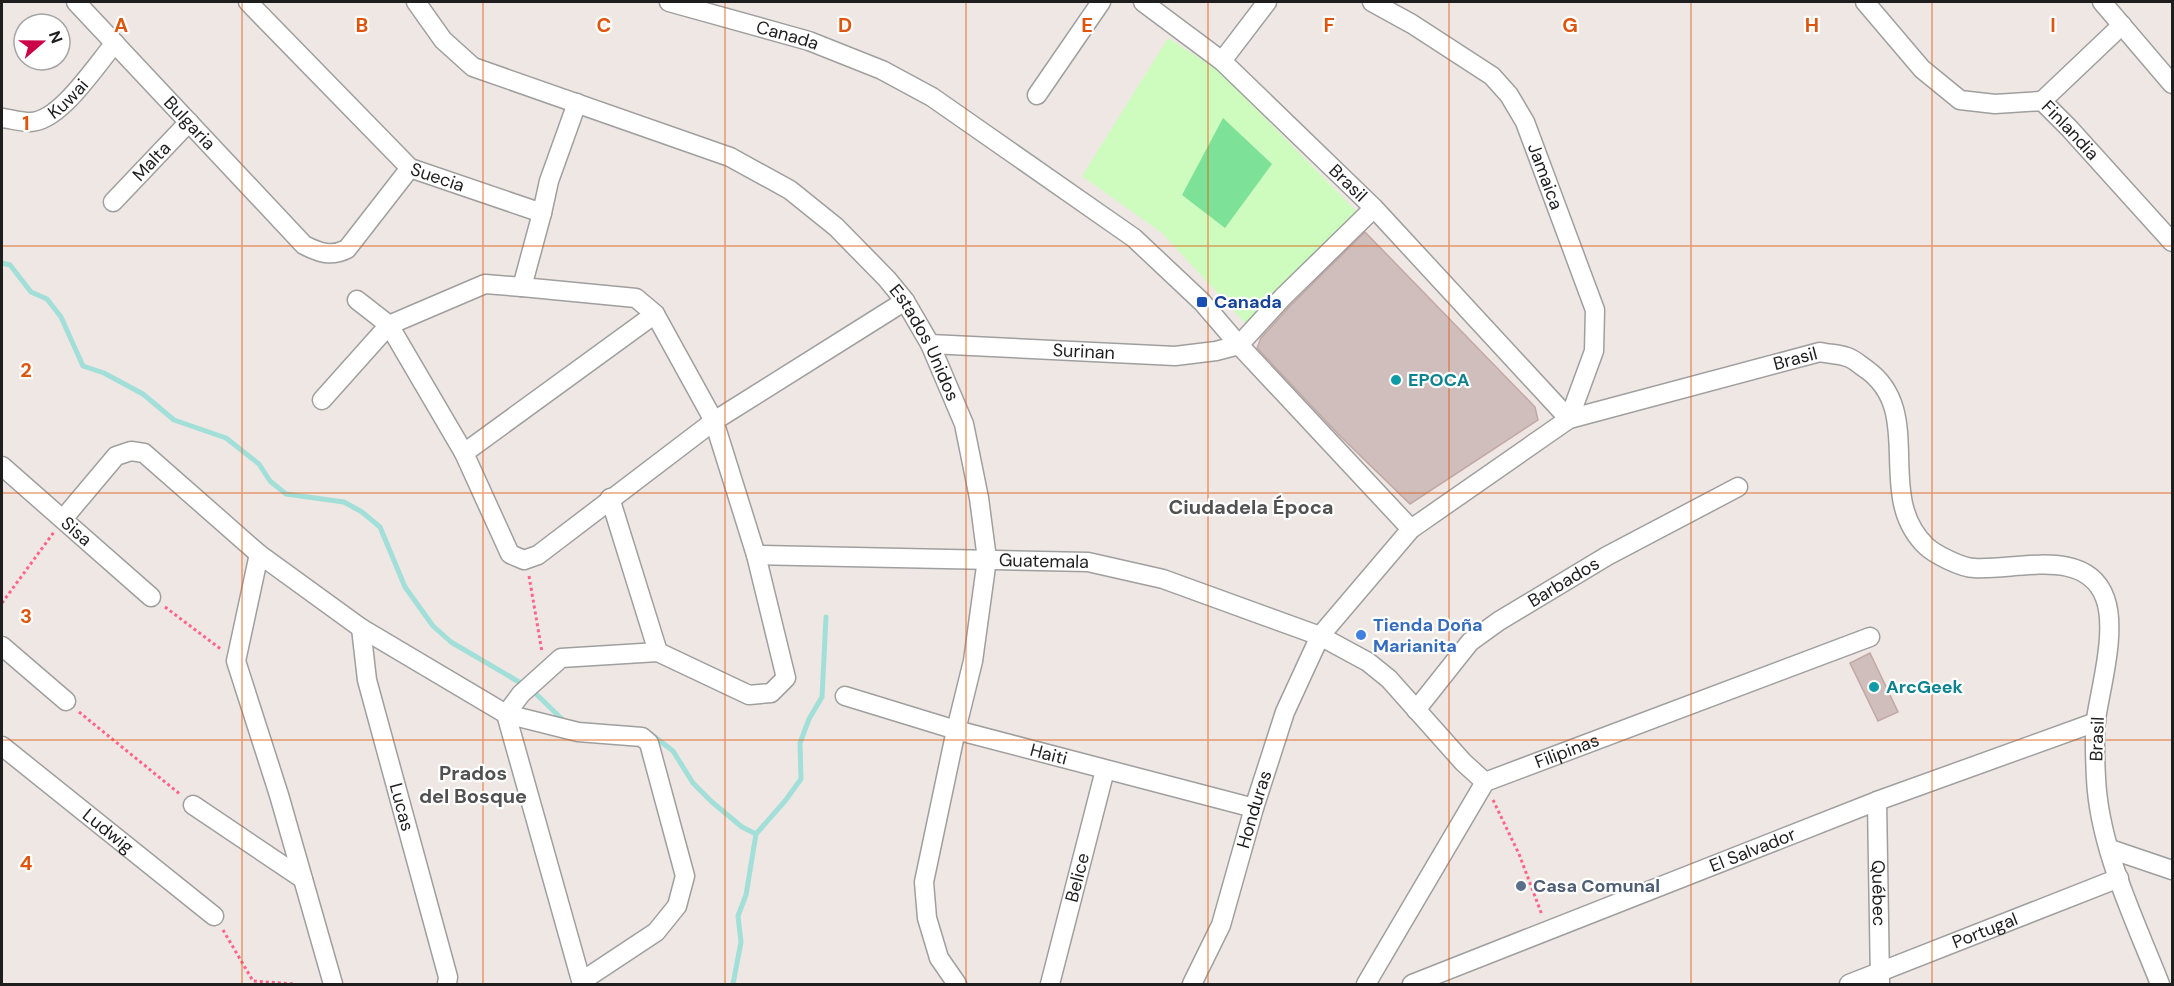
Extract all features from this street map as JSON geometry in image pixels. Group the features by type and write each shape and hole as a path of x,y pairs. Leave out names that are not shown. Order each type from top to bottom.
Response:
{"street":[{"name":"Bulgaria","path":"76,2 304,245 321,253 336,254 347,249 410,168"},
{"name":"Suecia","path":"248,2 410,168 542,213"},
{"path":"416,3 436,2"},
{"name":"Canada","path":"669,2 809,41 882,70 932,97 1134,238 1202,302 1239,345 1411,529"},
{"path":"1037,95 1101,2"},
{"name":"Brasil","path":"1143,2 1222,61 1374,208 1569,419 1821,352 1849,357 1875,375 1888,393 1897,415 1902,504 1912,530 1927,548 1971,568 2052,564 2073,567 2092,577 2105,598 2108,621 2107,658 2096,722 2099,816 2119,878 2160,984"},
{"path":"1222,61 1267,2"},
{"name":"Jamaica","path":"1371,2 1412,24 1492,76 1509,95 1525,122 1595,310 1593,351 1569,419"},
{"name":"Finlandia","path":"1865,2 1922,69 1960,100 1995,104 2042,101 2172,242"},
{"path":"2102,2 2172,84"},
{"name":"Estados Unidos","path":"416,3 443,40 473,67 730,157 790,190 836,227 905,301 930,344 964,424 979,498 987,559 973,661 924,882 927,918 939,958 957,984"},
{"path":"2042,101 2122,25"},
{"name":"Kuwai","path":"2,118 31,122 48,117 62,107 115,43"},
{"path":"522,287 549,181 578,103"},
{"name":"Malta","path":"113,202 189,122"},
{"path":"1239,345 1283,297 1374,208"},
{"path":"322,399 389,325 485,284 636,298 655,314 714,421 756,555 786,678 771,693 749,695 658,652 561,658 521,694 506,714"},
{"path":"357,300 389,325 465,453 510,554 524,560 538,555 714,421 905,301"},
{"path":"465,453 655,314"},
{"name":"Surinan","path":"930,344 1175,356 1216,351 1239,345"},
{"name":"Honduras","path":"1192,984 1221,925 1254,808 1285,712 1320,636 1411,529 1569,419"},
{"path":"63,519 116,456 131,451 144,453 259,554 361,628 506,714 578,732 642,737 649,743 686,876 677,906 657,932 582,983 569,944 506,714"},
{"name":"Sisa","path":"2,466 152,597"},
{"name":"Barbados","path":"1416,710 1470,642 1499,621 1607,556 1738,488"},
{"path":"610,498 658,652"},
{"path":"259,554 236,661 279,795 333,984"},
{"name":"Guatemala","path":"756,555 1088,562 1163,579 1320,636 1368,662 1389,679 1485,782"},
{"name":"Lucas","path":"361,628 367,680 448,977 447,984"},
{"name":"Filipinas","path":"1485,782 1870,637"},
{"path":"2,646 66,701"},
{"name":"Haiti","path":"844,696 956,730 1254,808"},
{"name":"El Salvador","path":"1412,984 1877,801 2096,722"},
{"name":"Ludwig","path":"2,746 214,916"},
{"name":"Belice","path":"1050,984 1105,770"},
{"path":"1366,984 1485,782"},
{"name":"Québec","path":"1877,801 1880,979"},
{"path":"193,805 303,879"},
{"path":"2110,849 2172,870"},
{"name":"Portugal","path":"1849,984 1880,979 2119,878"}],"path":[{"path":"2,603 63,519"},
{"path":"524,560 530,576 545,670"},
{"path":"152,597 236,661"},
{"path":"66,701 193,805"},
{"path":"1485,782 1519,854 1549,932"},
{"path":"214,916 254,981 295,984"}],"green space":[{"path":"1168,38 1218,70 1359,214 1249,327 1162,233 1082,176"},
{"path":"1223,118 1272,164 1225,228 1182,195"}],"building":[{"name":"EPOCA","path":"1365,232 1535,407 1538,420 1410,504 1338,434 1257,348 1261,338 1291,305"},
{"name":"ArcGeek","path":"1870,653 1898,712 1878,721 1850,663"}],"waterway":[{"path":"2,263 10,265 31,292 47,299 61,317 83,366 104,373 143,394 174,420 226,438 259,464 270,481 286,494 344,502 362,512 380,527 405,587 433,626 451,642 531,689 566,723"},
{"path":"756,834 801,779 800,743 809,719 822,697 826,617"},
{"path":"651,734 673,751 693,783 712,802 742,827 756,834 746,895 738,916 741,942 733,984"}],"place":[{"name":"Canada","path":"1202,302"},
{"name":"EPOCA","path":"1396,380"},
{"name":"Tienda Doña Marianita","path":"1361,635"},
{"name":"ArcGeek","path":"1874,687"},
{"name":"Casa Comunal","path":"1521,886"}],"district":[{"name":"Ciudadela Época","path":"1251,507"},
{"name":"Prados del Bosque","path":"473,784"}]}
